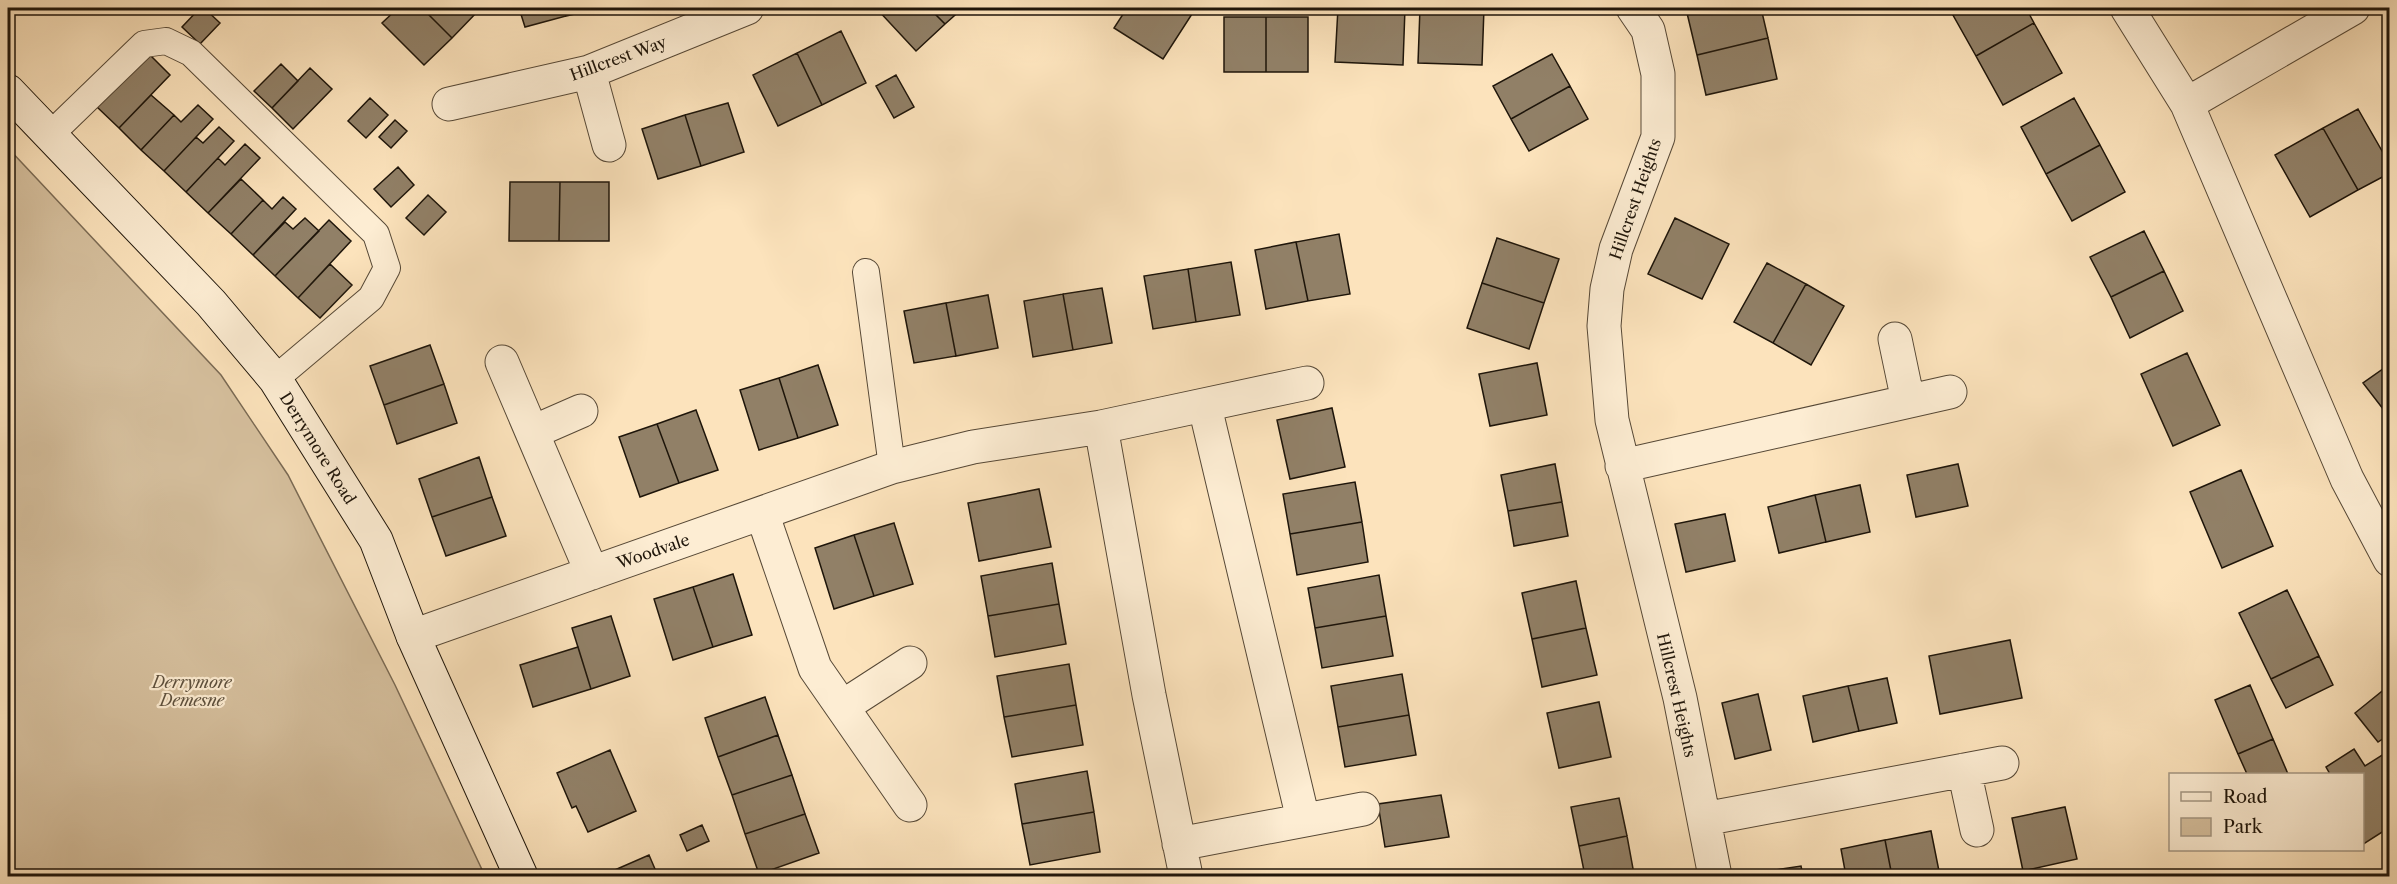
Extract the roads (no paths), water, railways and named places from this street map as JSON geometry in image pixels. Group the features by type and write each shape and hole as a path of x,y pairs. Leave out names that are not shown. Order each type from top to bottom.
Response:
{"street":[{"name":"Hillcrest Way","path":"449,104 589,72 747,8"},
{"name":"Hillcrest Heights","path":"1633,8 1648,30 1658,74 1658,137 1616,249 1607,289 1605,338 1612,420 1680,698 1715,876"},
{"path":"2127,8 2187,104 2347,479 2390,560"},
{"path":"2187,104 2353,8"},
{"path":"589,72 609,145"},
{"name":"Derrymore Road","path":"8,91 211,303 275,379 376,540 413,636 521,876"},
{"path":"1895,339 1908,401"},
{"path":"502,362 592,573"},
{"name":"Woodvale","path":"413,636 892,467 973,447 1101,428 1307,383"},
{"path":"1622,466 1950,392"},
{"path":"1205,407 1303,819"},
{"path":"533,432 581,411"},
{"path":"1101,428 1149,695 1186,876"},
{"path":"762,513 815,668 910,805"},
{"path":"842,707 910,663"},
{"path":"1704,819 2002,763"},
{"path":"1964,770 1977,830"},
{"path":"1179,844 1363,809"}],"lane":[{"path":"51,134 144,44 166,40 191,53 376,234 387,268 371,298 275,379"},
{"path":"866,272 892,467"}],"park label":[{"name":"Derrymore Demesne","path":"192,691"}]}
